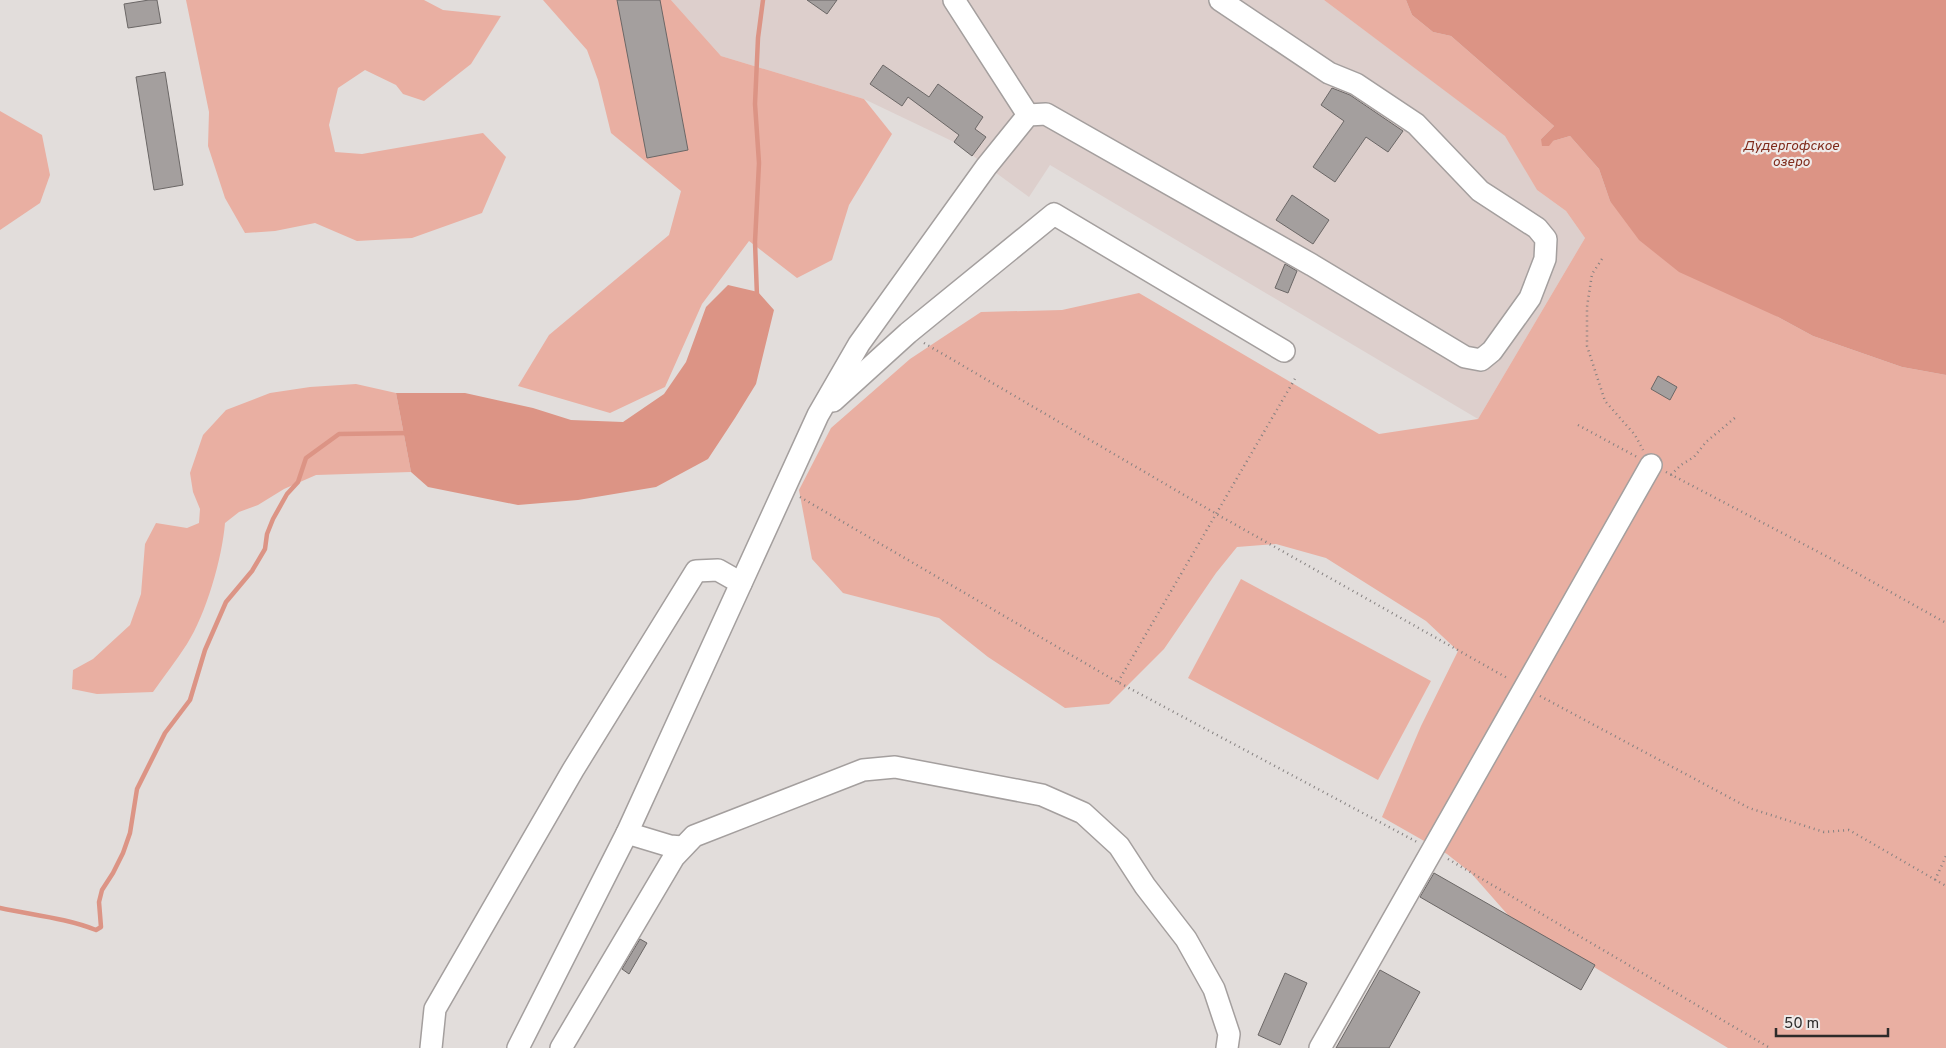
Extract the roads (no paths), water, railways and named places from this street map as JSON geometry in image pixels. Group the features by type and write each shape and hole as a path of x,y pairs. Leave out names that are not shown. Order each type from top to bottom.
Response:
{"street":[{"path":"954,0 1028,115"},
{"path":"518,1048 627,833 818,415 859,344 986,167 1028,115 1046,114 1312,265 1465,357 1481,360 1492,351 1530,298 1544,259 1546,239 1537,228 1480,191 1416,124 1356,84 1329,74 1220,0"},
{"path":"818,415 908,333 1054,214 1284,351"},
{"path":"1320,1048 1652,465"},
{"path":"431,1048 435,1009 573,770 696,572 718,570 741,584"},
{"path":"561,1048 674,857 694,836 863,770 895,767 1042,795 1083,813 1119,846 1145,886 1186,939 1214,989 1229,1034 1227,1048"},
{"path":"627,833 670,846 682,847"}],"water":[{"name":"Дудергофское озеро","path":"1406,0 1946,0 1946,375 1902,367 1813,336 1778,317 1679,272 1639,240 1610,201 1599,169 1570,136 1553,141 1549,146 1542,146 1541,139 1554,126 1451,36 1433,32 1412,15"},
{"path":"728,285 758,292 774,310 756,384 708,459 656,487 578,500 518,505 428,487 411,472 396,393 465,393 533,408 571,420 623,422 664,394 686,362 706,307"}],"waterway":[{"path":"757,296 755,242 759,163 755,104 758,38 763,0"},
{"path":"0,908 61,920 96,930 101,927 99,902 102,890 123,853 130,833 137,789 165,733 190,700 205,650 226,602 252,571 265,549 267,534 273,519 287,494 298,482 306,458 339,434 409,433"}]}
